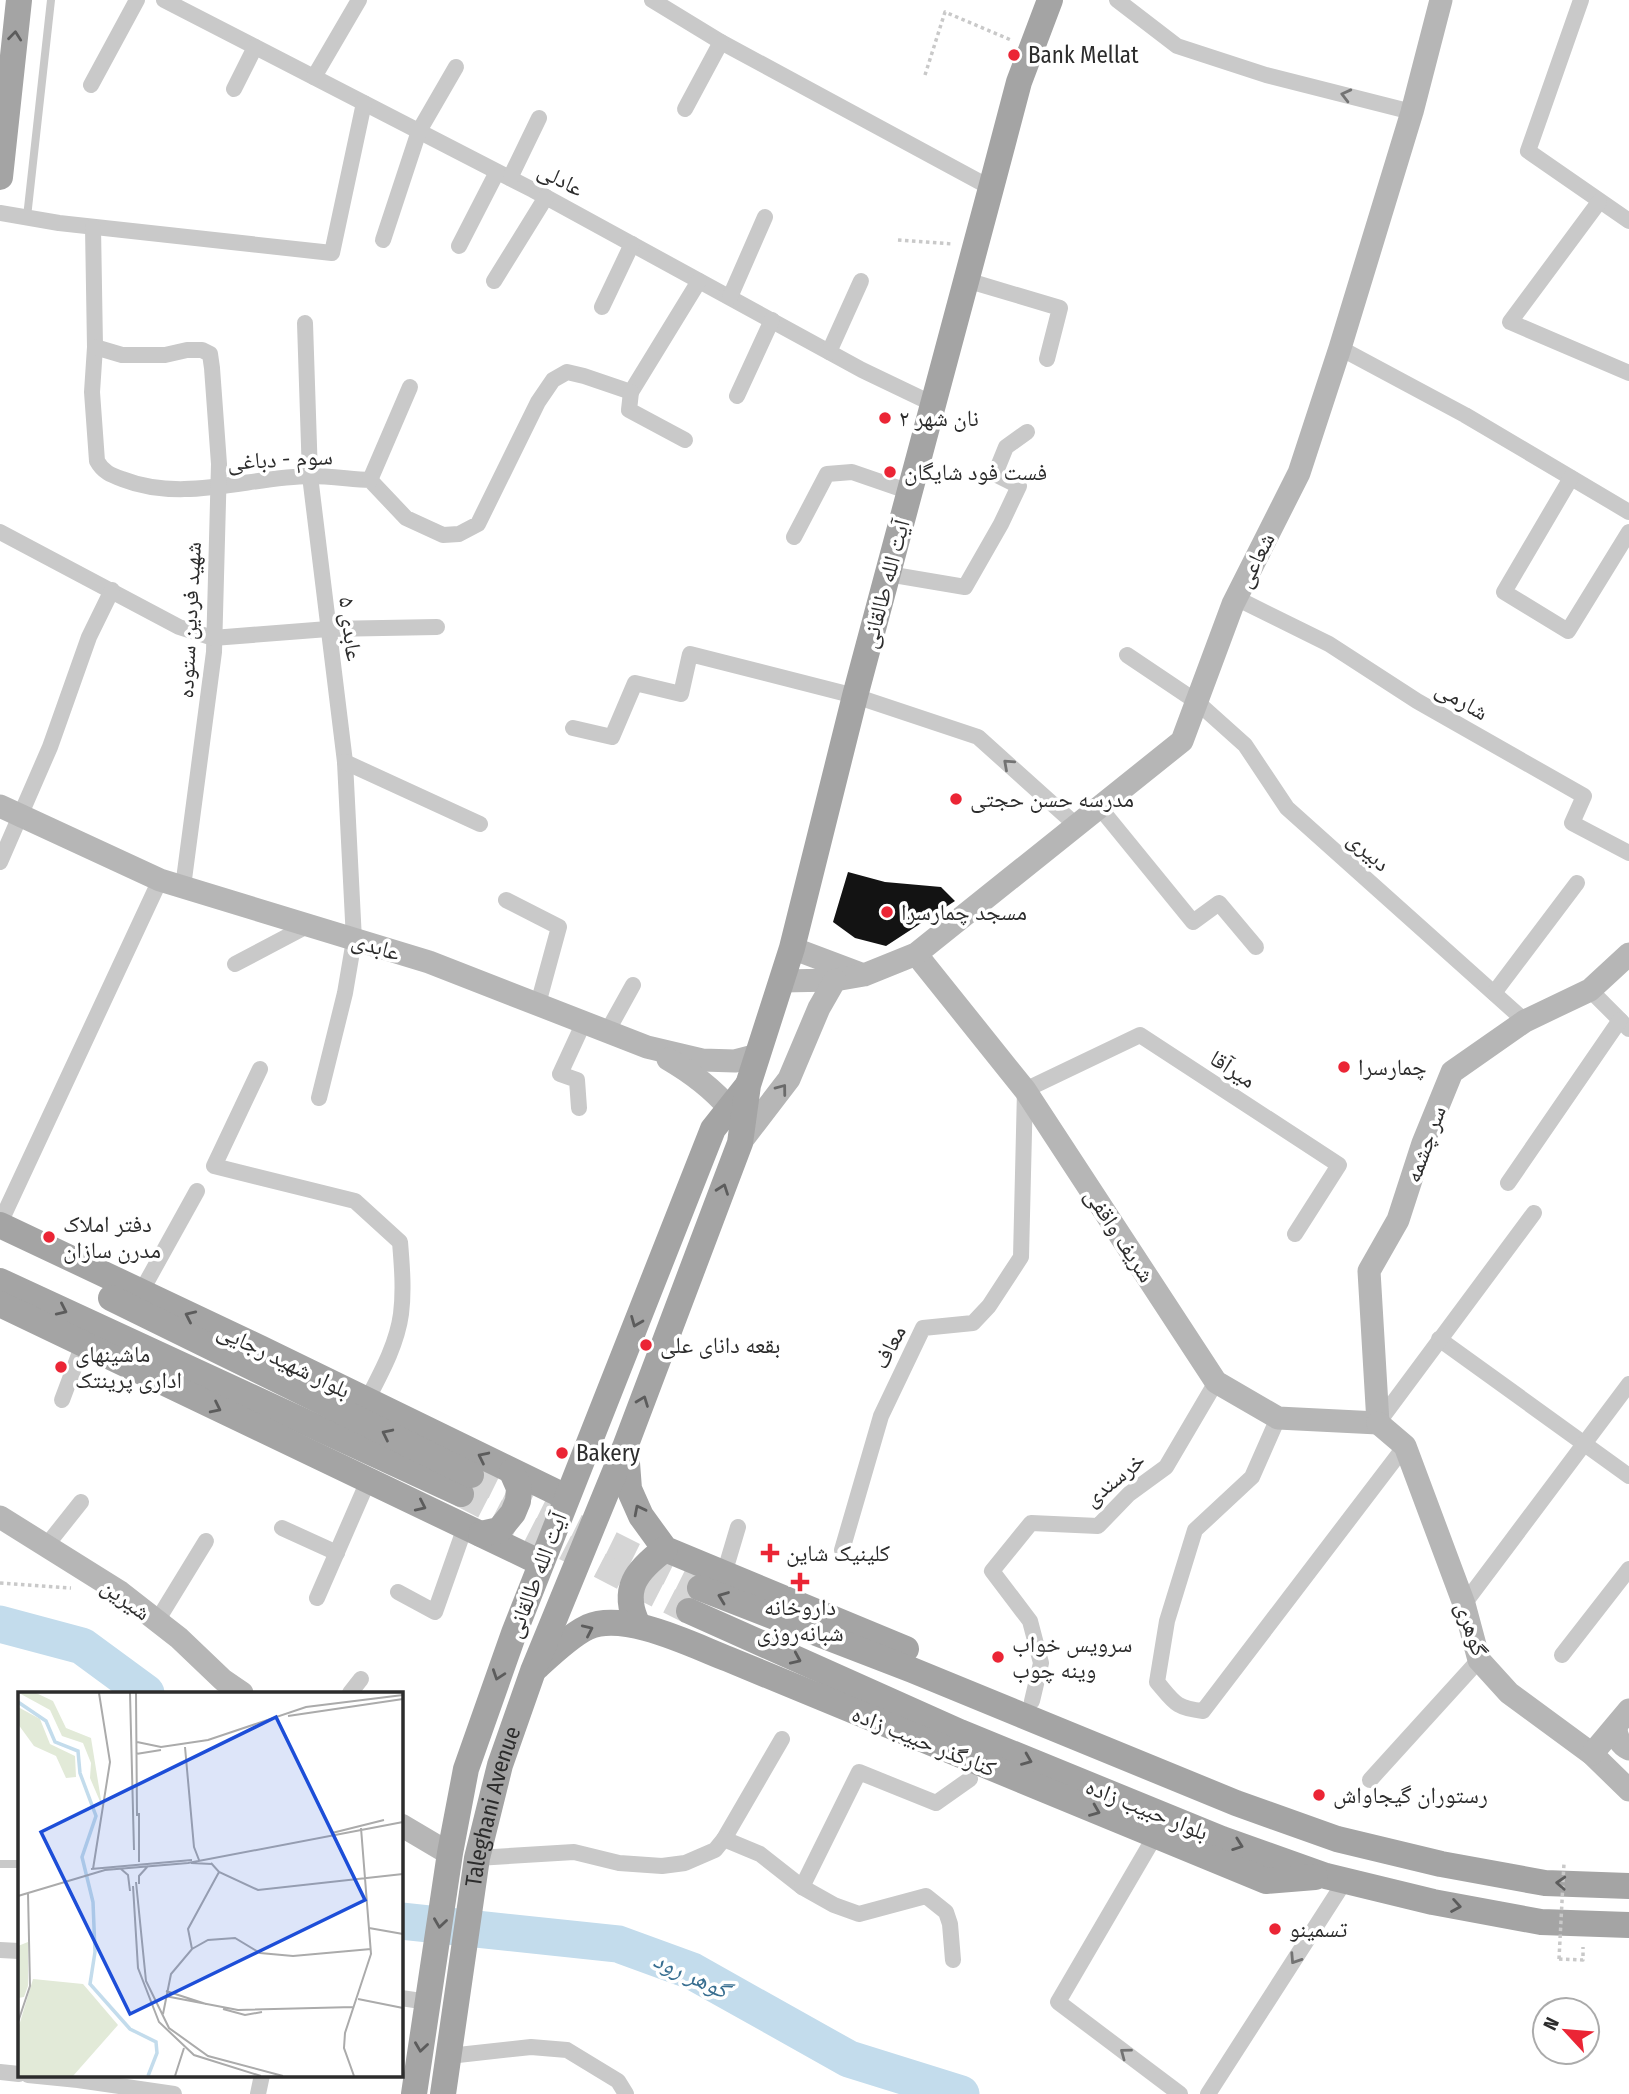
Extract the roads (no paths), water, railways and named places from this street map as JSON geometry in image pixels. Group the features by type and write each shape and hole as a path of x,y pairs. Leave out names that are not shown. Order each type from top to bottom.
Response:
{"main road":[{"path":"0,177 19,0"},
{"name":"آیت الله طالقانی","path":"625,1447 740,1143 748,1085 792,948 855,696 1019,82 1031,0"},
{"name":"آیت الله طالقانی","path":"1019,82 1050,0"},
{"name":"آیت الله طالقانی","path":"414,2094 449,1854 466,1769 503,1662 566,1497 713,1129 748,1085"},
{"name":"بلوار شهید رجایی","path":"0,1224 566,1497"},
{"name":"بلوار شهید رجایی","path":"0,1244 466,1484 0,1281"},
{"path":"654,1278 686,1289"},
{"path":"0,1304 541,1563"},
{"path":"625,1447 629,1489 641,1516 665,1549 1237,1785 1337,1839"},
{"name":"Taleghani Avenue","path":"443,2094 477,1859 500,1765 533,1671 625,1447"},
{"path":"473,1530 499,1530 513,1513 519,1488 512,1472"},
{"path":"638,1625 632,1614 629,1596 634,1579 644,1564 665,1549"},
{"name":"بلوار حبیب زاده","path":"1629,1886 1545,1883 1441,1864 1337,1839 1236,1803 912,1670 694,1600 960,1732 1222,1839 1336,1879 1433,1902 1541,1922 1629,1925"},
{"name":"کنارگذر حبیب زاده","path":"533,1671 555,1650 589,1627 618,1621 638,1625 728,1659 1266,1881 1336,1879"},
{"path":"449,1854 477,1859"}],"street":[{"path":"91,85 137,0"},
{"name":"عادلی","path":"164,0 546,197 829,352 933,404"},
{"path":"314,78 359,0"},
{"path":"652,0 721,42 991,188"},
{"path":"1117,0 1177,46 1266,75 1412,112"},
{"name":"شعاعی","path":"782,981 835,980 864,975 916,954 1182,741 1236,598 1298,473 1340,348 1412,112 1441,0"},
{"path":"1581,0 1528,152 1629,221"},
{"path":"685,108 721,42"},
{"path":"234,89 255,47"},
{"path":"383,240 419,131 456,66"},
{"path":"0,213 93,227 332,253 364,103"},
{"path":"459,246 539,118"},
{"path":"494,281 546,197"},
{"path":"1600,202 1510,322 1629,373"},
{"path":"730,298 765,217"},
{"name":"سوم - دباغی","path":"93,227 96,347 92,392 97,461 101,468 131,482 184,489 310,476 370,480"},
{"path":"603,307 632,244"},
{"path":"966,280 1060,308 1047,359"},
{"path":"685,440 629,410 631,392 699,281"},
{"path":"829,352 861,281"},
{"path":"737,396 772,320"},
{"name":"عابدی ۵","path":"305,323 310,476 345,762 354,940 345,993 319,1098"},
{"name":"شهید فردین ستوده","path":"96,347 122,355 165,355 187,350 202,350 209,354 219,464 214,652 183,887"},
{"path":"1340,348 1465,415 1629,512"},
{"path":"410,387 370,480 406,518 443,535 458,534 478,524 538,402 553,380 567,372 631,392"},
{"path":"888,574 965,587 1020,486 995,474 1006,447 1027,432"},
{"path":"794,537 827,474 852,472 910,492"},
{"path":"1571,478 1504,592 1568,631 1629,532"},
{"path":"0,532 179,627 214,638 328,629 437,627"},
{"path":"0,862 10,810 50,747 89,637 111,590"},
{"name":"شارمی","path":"1236,598 1329,644 1417,701 1584,796 1572,823 1629,853"},
{"path":"573,728 612,737 635,683 681,694 690,654 855,696 978,737 1077,826"},
{"name":"دبیری","path":"1127,655 1197,702 1245,745 1287,808 1525,1021"},
{"path":"345,762 480,824"},
{"path":"1100,808 1193,922 1219,903 1256,947"},
{"name":"عابدی","path":"10,810 160,880 429,962 647,1047 702,1060 735,1060 758,1055"},
{"path":"0,1224 160,880"},
{"path":"1494,993 1577,883"},
{"path":"506,900 559,927 538,1004"},
{"path":"235,964 309,925"},
{"path":"792,948 864,975"},
{"name":"شریف واقفی","path":"916,954 1025,1090 1216,1382 1278,1418 1378,1423"},
{"name":"سر چشمه","path":"1378,1423 1369,1271 1398,1220 1423,1143 1452,1072 1525,1021 1590,990 1629,954"},
{"path":"740,1143 789,1079 818,1009 835,980"},
{"path":"607,1031 633,985"},
{"path":"1508,1183 1624,1024 1590,990"},
{"path":"579,1108 577,1080 560,1074 584,1022"},
{"name":"میرآقا","path":"1025,1090 1140,1035 1339,1166 1295,1234"},
{"path":"647,1047 699,1078 715,1091 729,1108"},
{"path":"260,1069 214,1166 355,1201 400,1242 401,1315 389,1356 367,1400"},
{"name":"معاف","path":"842,1550 881,1416 923,1328 973,1323 989,1306 1021,1257 1025,1090"},
{"path":"141,1292 197,1191"},
{"path":"1378,1423 1534,1213"},
{"path":"1440,1339 1629,1476"},
{"path":"62,1400 83,1344"},
{"name":"خرسندی","path":"1032,1701 1041,1663 1030,1621 992,1571 1031,1523 1098,1526 1129,1494 1166,1467 1216,1382"},
{"path":"1464,1604 1629,1384"},
{"path":"1278,1418 1251,1477 1195,1530 1167,1621 1157,1682 1177,1705 1190,1710 1203,1711 1405,1446"},
{"name":"گوهری","path":"1378,1423 1405,1446 1464,1604 1479,1660 1509,1693 1626,1778"},
{"path":"317,1598 368,1481"},
{"path":"46,1546 80,1502"},
{"name":"شیرین","path":"0,1517 120,1592 180,1638 223,1681 240,1692"},
{"path":"724,1574 738,1527"},
{"path":"282,1528 337,1553"},
{"path":"398,1592 435,1612 473,1530"},
{"path":"157,1620 206,1541"},
{"path":"1562,1656 1629,1569"},
{"path":"1370,1780 1479,1660"},
{"path":"351,1692 361,1679"},
{"path":"1592,1754 1623,1718"},
{"path":"1623,1718 1618,1738 1629,1749"},
{"path":"477,1859 574,1852 619,1863 662,1866 685,1863 715,1850 724,1839 782,1739"},
{"path":"803,1887 859,1772 936,1803 970,1779"},
{"path":"402,1826 449,1854"},
{"path":"1155,1836 1058,2002 1180,2094"},
{"path":"724,1839 760,1854 803,1887 834,1905 859,1914 926,1896 946,1912 950,1924 953,1961"},
{"path":"1208,2094 1336,1879"},
{"path":"0,1950 18,1951"},
{"path":"402,1998 428,2001"},
{"path":"449,2056 531,2048 567,2050 618,2081 626,2094"},
{"path":"0,2072 18,2074"},
{"path":"38,2076 174,2094"},
{"path":"258,2094 262,2076"}],"lane":[{"path":"27,217 51,0"},
{"path":"0,1864 18,1864"}],"waterway":[{"path":"0,1624 82,1646 145,1692"},
{"name":"گوهر رود","path":"402,1921 618,1944 692,1971 849,2059 961,2094"}],"tunnel":[{"path":"471,1475 700,1588"},
{"path":"461,1494 689,1611"}],"place":[{"name":"Bank Mellat","path":"1014,55"},
{"name":"نان شهر ۲","path":"885,418"},
{"name":"فست فود شایگان","path":"890,472"},
{"name":"مدرسه حسن حجتی","path":"956,799"},
{"name":"مسجد چمارسرا","path":"887,912"},
{"name":"چمارسرا","path":"1344,1067"},
{"name":"دفتر املاک مدرن سازان","path":"49,1237"},
{"name":"بقعه دانای علی","path":"646,1345"},
{"name":"ماشینهای اداری پرینتک","path":"61,1367"},
{"name":"Bakery","path":"562,1453"},
{"name":"کلینیک شاین","path":"770,1553"},
{"name":"داروخانه شبانه‌روزی","path":"800,1582"},
{"name":"سرویس خواب وینه چوب","path":"998,1657"},
{"name":"رستوران گیجاواش","path":"1319,1795"},
{"name":"تسمینو","path":"1275,1929"}]}
